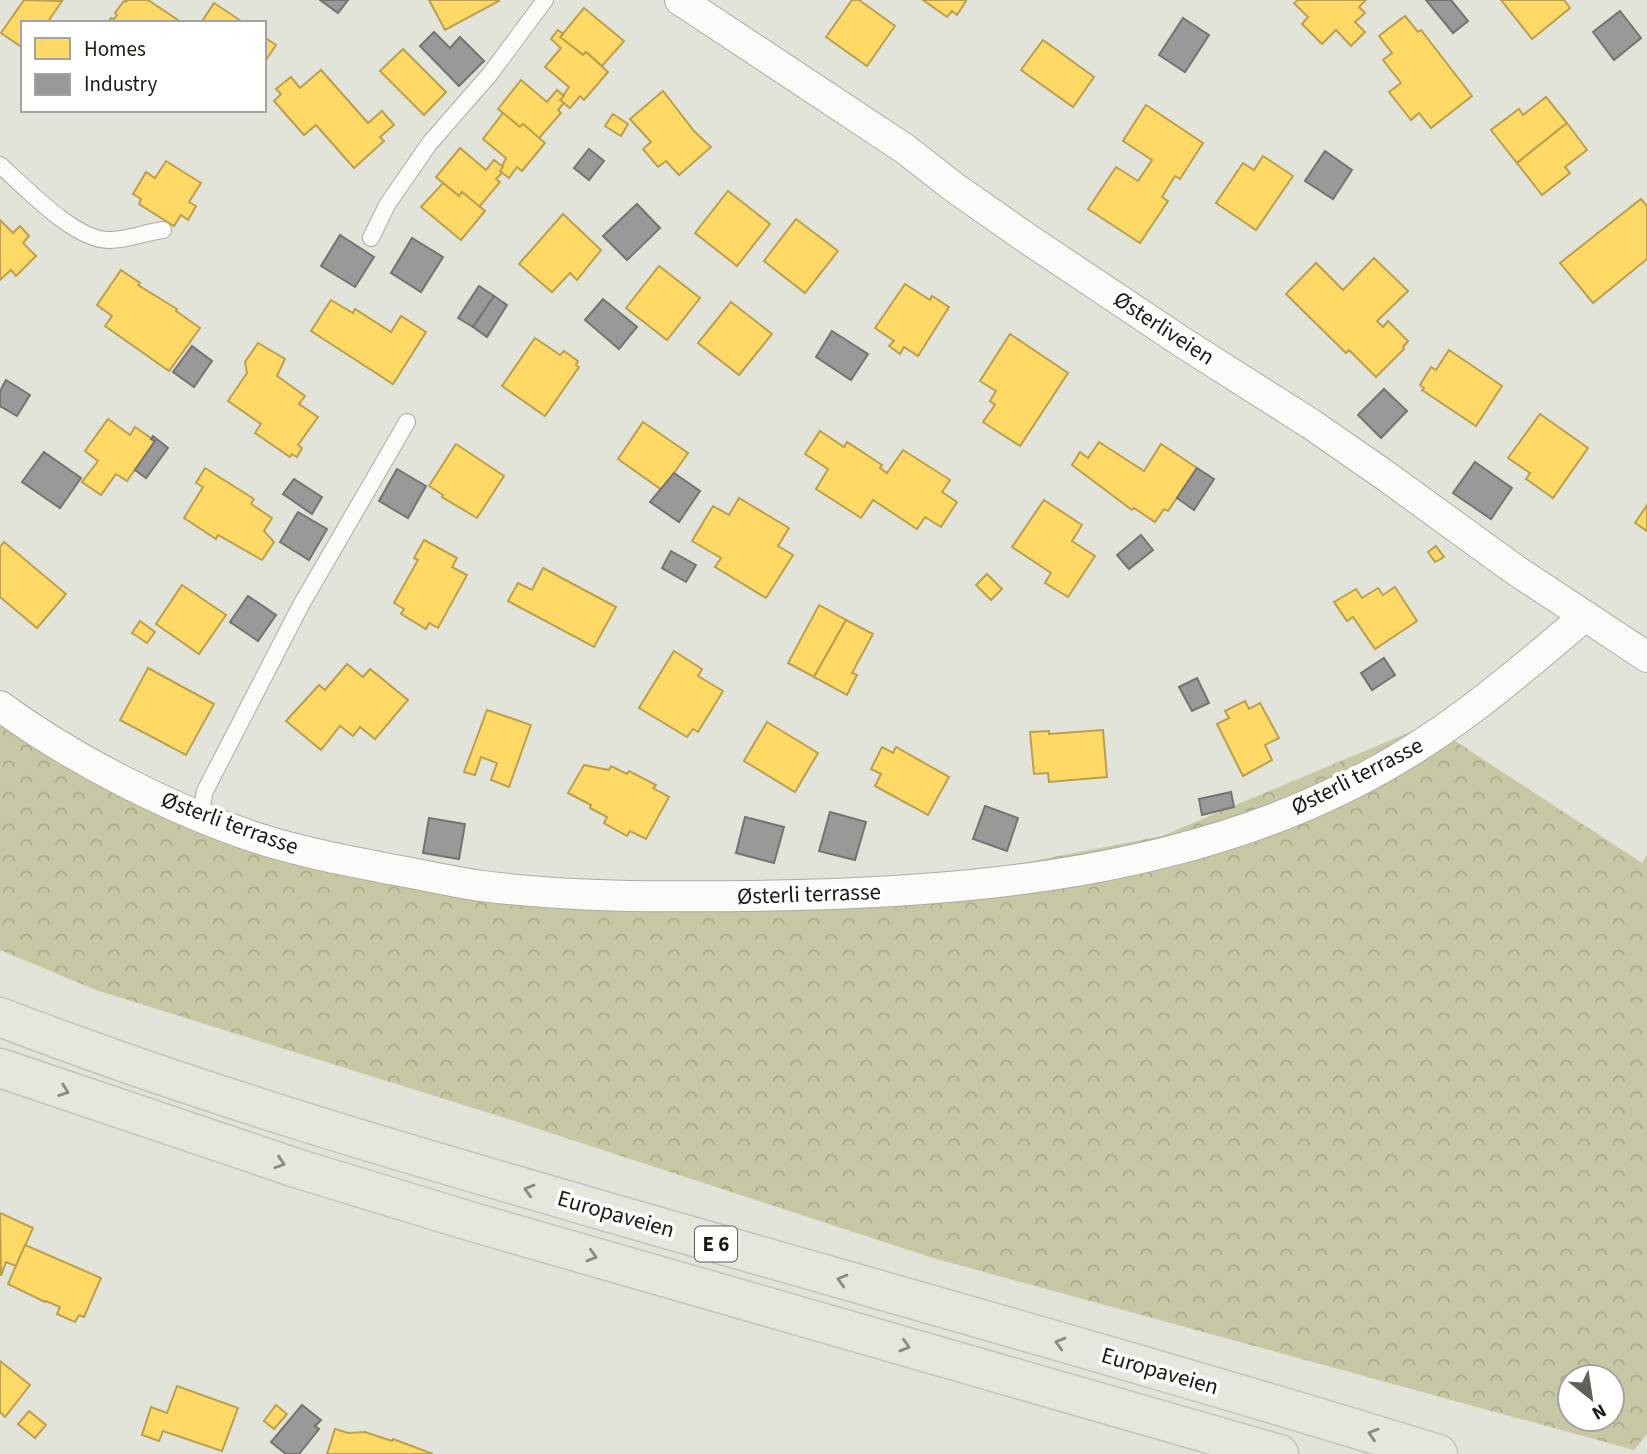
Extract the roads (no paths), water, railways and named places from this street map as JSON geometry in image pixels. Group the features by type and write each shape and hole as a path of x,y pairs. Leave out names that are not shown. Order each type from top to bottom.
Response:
{"highway":[{"name":"Europaveien","path":"0,1017 319,1127 1438,1454"},
{"name":"Europaveien","path":"0,1068 299,1169 463,1219 1279,1454"}],"street":[{"name":"Østerliveien","path":"680,0 905,149 955,188 1026,237 1311,424 1514,569 1647,657"},
{"name":"Østerli terrasse","path":"0,706 49,741 153,795 257,838 328,857 479,886 511,889 646,897 816,895 998,883 1100,866 1204,842 1252,827 1343,789 1422,746 1495,693 1585,615"}],"lane":[{"path":"371,238 387,205 429,144 490,74 545,0"},
{"path":"0,166 44,203 93,238 110,240 163,230"},
{"path":"200,816 205,790 295,618 407,422"}]}
